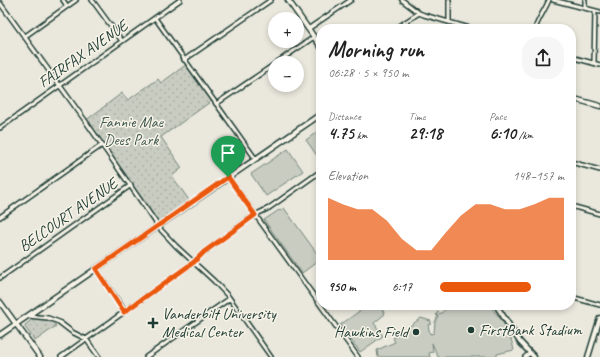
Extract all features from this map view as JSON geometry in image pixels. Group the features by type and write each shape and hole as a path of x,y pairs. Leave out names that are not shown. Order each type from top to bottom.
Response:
{"main road":[{"path":"288,0 316,40"},
{"path":"576,99 600,106"},
{"path":"0,335 316,117"},
{"path":"0,302 40,357"},
{"path":"499,310 515,335 534,357"},
{"path":"588,357 599,328 600,318"}],"street":[{"path":"63,0 67,6"},
{"path":"24,38 76,0"},
{"path":"92,0 122,41"},
{"name":"FAIRFAX AVENUE","path":"0,127 180,0"},
{"path":"184,60 271,0"},
{"path":"308,29 351,0"},
{"path":"402,0 418,13 456,24"},
{"path":"449,0 450,22"},
{"path":"536,24 549,0"},
{"path":"553,0 600,12"},
{"path":"585,0 585,8"},
{"path":"0,3 158,226 176,246 214,281 271,357"},
{"path":"594,63 595,11"},
{"path":"402,24 418,13"},
{"path":"155,18 255,158"},
{"path":"287,56 314,37"},
{"path":"576,58 600,65"},
{"path":"216,104 268,69"},
{"path":"0,217 102,145"},
{"path":"576,163 600,170"},
{"path":"61,357 194,262 204,252 255,215 269,208 316,175"},
{"path":"228,177 316,299"},
{"name":"BELCOURT AVENUE","path":"0,278 130,185"},
{"path":"576,207 600,214"},
{"path":"96,269 124,312"},
{"path":"576,298 600,305"},
{"path":"146,357 229,299"},
{"path":"324,310 358,357"},
{"path":"28,316 48,318 59,322 72,332 86,339 99,357"},
{"path":"526,357 530,353"}],"green space":[{"name":"Fannie Mae Dees Park","path":"187,64 213,100 161,137 182,168 172,176 191,203 158,226 85,121 122,93 128,100 158,79 161,83"},
{"path":"316,133 316,154 306,140"},
{"path":"288,149 303,171 266,196 251,174"},
{"path":"284,208 316,252 316,263 302,273 264,220 279,210 280,211"},
{"path":"361,310 382,310 385,314 374,323 383,336 360,352 340,325"},
{"name":"FirstBank Stadium","path":"445,310 493,310 504,325 514,350 497,354 497,357 438,357 432,343 433,352 429,353 430,357 378,357 377,350 395,342 393,338 421,318 431,321 431,324 428,325 430,334 434,333 435,322 438,316 436,314 438,312 440,314"},
{"path":"34,318 52,321 56,326 35,341 25,327 25,325"}],"place":[{"name":"Vanderbilt University Medical Center","path":"153,323"},
{"name":"FirstBank Stadium","path":"471,330"},
{"name":"Hawkins Field","path":"416,332"}],"route":[{"path":"228,177 255,215 204,252 194,262 124,312 96,269 228,177"}]}
